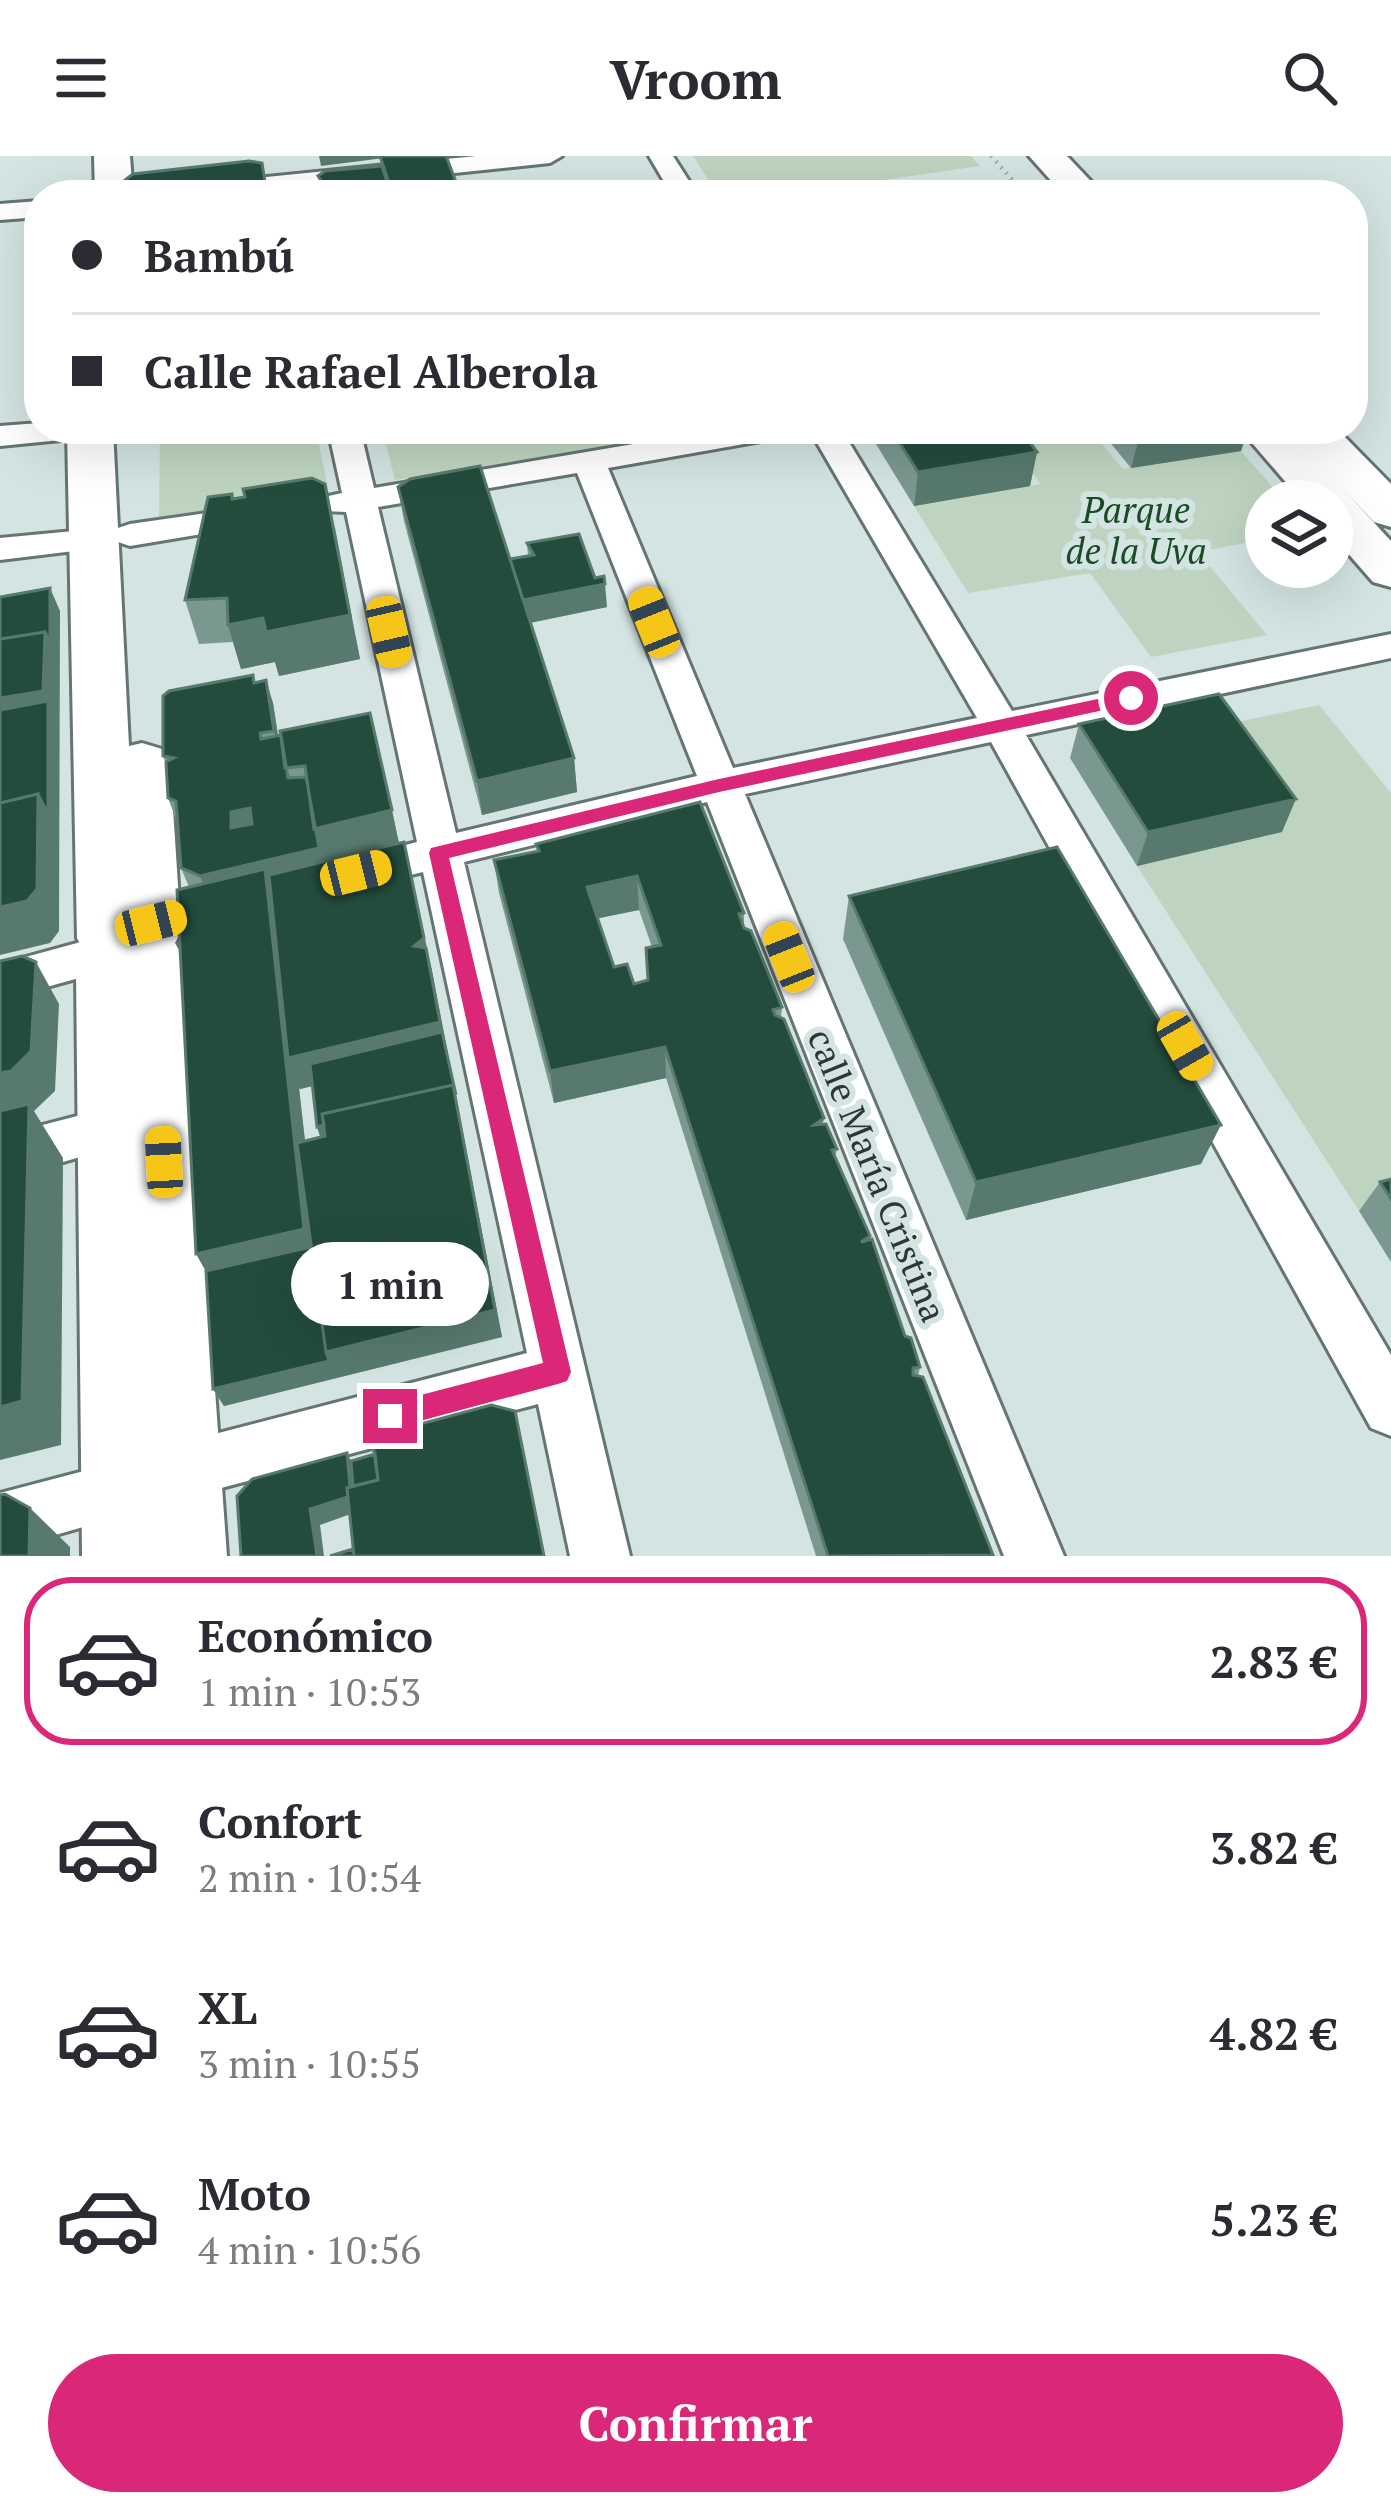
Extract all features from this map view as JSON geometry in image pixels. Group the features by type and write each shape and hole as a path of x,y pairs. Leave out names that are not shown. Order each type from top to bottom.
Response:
{"street":[{"path":"287,178 550,156"},
{"path":"1008,156 1031,180"},
{"path":"1047,156 1070,180"},
{"path":"478,164 484,180"},
{"path":"111,444 137,941 142,1506"},
{"path":"347,444 600,1556"},
{"path":"0,549 302,509 683,444"},
{"path":"834,444 1001,725 1391,1408"},
{"path":"1277,444 1309,480"},
{"path":"1326,444 1391,512"},
{"name":"calle María Cristina","path":"588,459 1034,1556"},
{"path":"1353,529 1391,571"},
{"path":"306,885 719,785 1391,646"},
{"path":"0,982 137,941"},
{"path":"137,941 112,1129 142,1506 185,1556"},
{"path":"0,1157 112,1129"},
{"path":"0,1522 142,1506 558,1372"}],"path":[{"path":"991,156 1013,180"}],"green space":[{"path":"693,156 971,156 980,166 883,180 708,180"},
{"path":"160,444 319,444 329,494 159,519"},
{"path":"386,444 625,444 395,480"},
{"name":"Parque de la Uva","path":"1011,444 1102,444 1123,469 1241,451 1267,480 1245,480 1245,543 1198,552 1267,635 1151,657 1090,573 968,593 914,506 1041,484"},
{"path":"1319,705 1391,793 1391,1203 1359,1211 1137,866 1281,832 1207,728"}],"building":[{"path":"380,156 446,156 455,180 388,180"},
{"path":"249,161 262,163 265,180 125,180 133,174"},
{"path":"382,166 386,180 321,180 318,176 325,171"},
{"path":"900,444 1031,444 1037,452 918,472"},
{"path":"480,466 574,758 477,781 398,487 410,479"},
{"path":"312,478 325,484 350,615 266,632 263,618 228,625 227,598 185,600 208,497 245,497 243,489"},
{"path":"579,534 595,578 604,576 605,584 523,600 510,559 534,555 527,543"},
{"path":"50,588 50,643 45,632 0,639 0,597"},
{"path":"45,632 43,691 0,698 0,639"},
{"path":"253,675 254,683 266,680 274,731 260,733 261,739 281,735 288,778 306,777 319,848 200,876 181,868 176,801 168,798 166,762 174,758 163,756 163,696","holes":["250,808 252,824 231,828 231,812"]},
{"path":"1219,694 1296,799 1148,832 1079,724"},
{"path":"48,701 48,814 38,794 0,803 0,710"},
{"path":"370,713 392,810 314,829 305,766 285,768 280,731"},
{"path":"38,794 37,889 27,901 0,907 0,803"},
{"path":"700,802 744,913 739,914 744,928 751,931 782,1007 773,1010 784,1019 824,1118 814,1125 826,1124 837,1149 832,1150 870,1236 861,1242 872,1239 920,1367 913,1368 913,1375 923,1377 993,1555 828,1556 665,1047 550,1071 494,860 539,851 536,844","holes":["637,876 661,945 646,948 648,980 634,984 627,964 614,967 587,887"]},
{"path":"404,842 424,938 414,946 426,948 440,1022 288,1058 269,875"},
{"path":"1057,847 1221,1125 976,1182 849,896"},
{"path":"265,869 304,1229 196,1254 177,890"},
{"path":"22,956 36,962 31,1051 11,1071 0,1073 0,961"},
{"path":"442,1032 456,1095 453,1085 322,1114 324,1125 317,1127 310,1064"},
{"path":"453,1085 495,1310 326,1352 297,1143 325,1136 322,1114"},
{"path":"29,1104 22,1401 0,1407 0,1111"},
{"path":"1391,1179 1391,1199 1380,1182"},
{"path":"311,1247 329,1361 213,1389 206,1271"},
{"path":"491,1405 515,1411 544,1556 354,1556 347,1488 378,1480 372,1437"},
{"path":"347,1453 348,1497 310,1509 317,1556 241,1556 237,1496 252,1479"},
{"path":"375,1454 378,1480 353,1486 351,1461"},
{"path":"0,1495 30,1508 29,1556 0,1556"}],"route":[{"path":"390,1416 558,1372 438,853 719,785 1131,698"}]}
